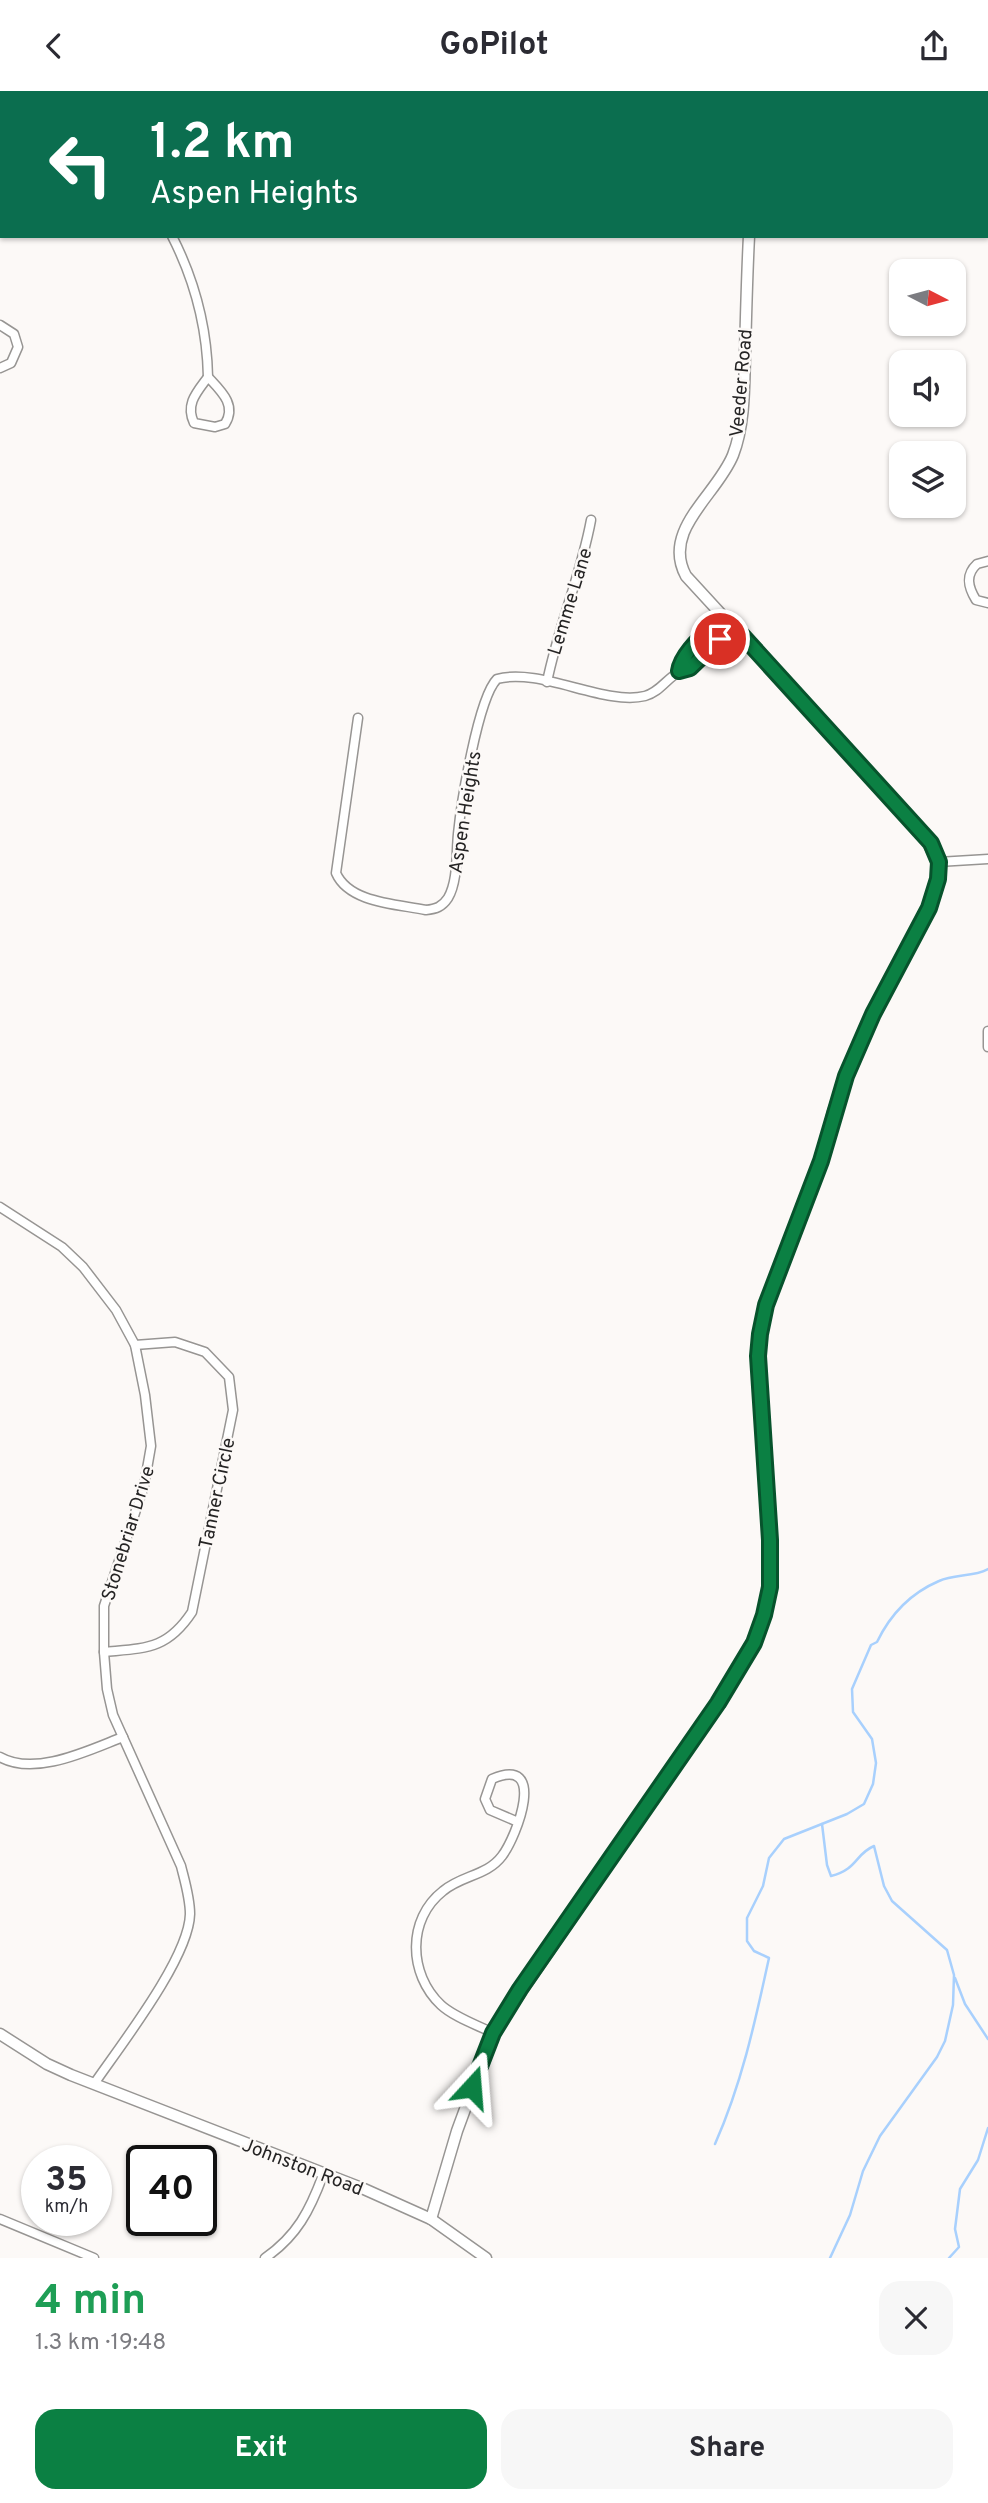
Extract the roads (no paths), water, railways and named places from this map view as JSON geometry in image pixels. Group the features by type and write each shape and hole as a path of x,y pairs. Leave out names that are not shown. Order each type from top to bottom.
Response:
{"street":[{"path":"173,238 186,264 203,317 208,377 229,403 230,415 225,424 215,427 194,423 191,414 190,404 208,377"},
{"name":"Veeder Road","path":"748,238 744,391 738,436 723,477 685,527 679,546 680,564 686,576 725,625 931,843 939,862"},
{"path":"0,325 14,334 18,347 11,363 0,368"},
{"name":"Lemme Lane","path":"547,681 554,646 587,544 591,520"},
{"path":"988,561 977,564 968,577 970,590 976,600 988,603"},
{"name":"Aspen Heights","path":"358,718 335,873 344,888 359,895 426,910 436,909 443,905 452,889 460,817 490,685 507,676 621,696 644,697 659,690 679,671 690,668 720,639 725,625"},
{"path":"432,2219 461,2120 493,2033 718,1703 754,1643 768,1603 770,1587 770,1540 758,1356 764,1315 821,1161 844,1081 873,1014 929,908 938,879 939,862 988,859"},
{"path":"988,1031 988,1047"},
{"name":"Stonebriar Drive","path":"0,1207 62,1247 83,1267 116,1310 135,1345 151,1446 145,1486 104,1606 107,1689 113,1715 181,1866 188,1891 190,1916 176,1961 94,2084"},
{"name":"Tanner Circle","path":"104,1652 150,1648 170,1638 182,1628 192,1612 233,1410 229,1377 205,1352 175,1342 135,1345"},
{"path":"0,1757 7,1761 64,1761 123,1737"},
{"path":"493,2033 442,2006 429,1991 419,1968 415,1947 419,1924 428,1906 456,1882 493,1867 510,1845 519,1822 527,1798 524,1785 517,1778 503,1774 492,1779 485,1799 490,1810 519,1822"},
{"name":"Johnston Road","path":"0,2034 47,2064 432,2219 486,2258"},
{"path":"265,2258 280,2248 302,2225 323,2175"},
{"path":"0,2219 94,2258"}],"waterway":[{"path":"715,2144 740,2075 769,1958 754,1951 747,1941 747,1918 763,1886 769,1858 784,1839 847,1814 864,1804 873,1784 876,1763 872,1739 853,1712 852,1689 871,1645 877,1642 895,1614 919,1592 945,1579 988,1569"},
{"path":"822,1824 831,1876 851,1866 874,1846 884,1886 892,1901 947,1950 954,1975 953,2005 945,2041 937,2057 880,2136 863,2171 850,2215 830,2258"},
{"path":"955,1978 965,2004 988,2039"},
{"path":"949,2258 959,2247 955,2229 960,2189 978,2160 988,2128"}]}
